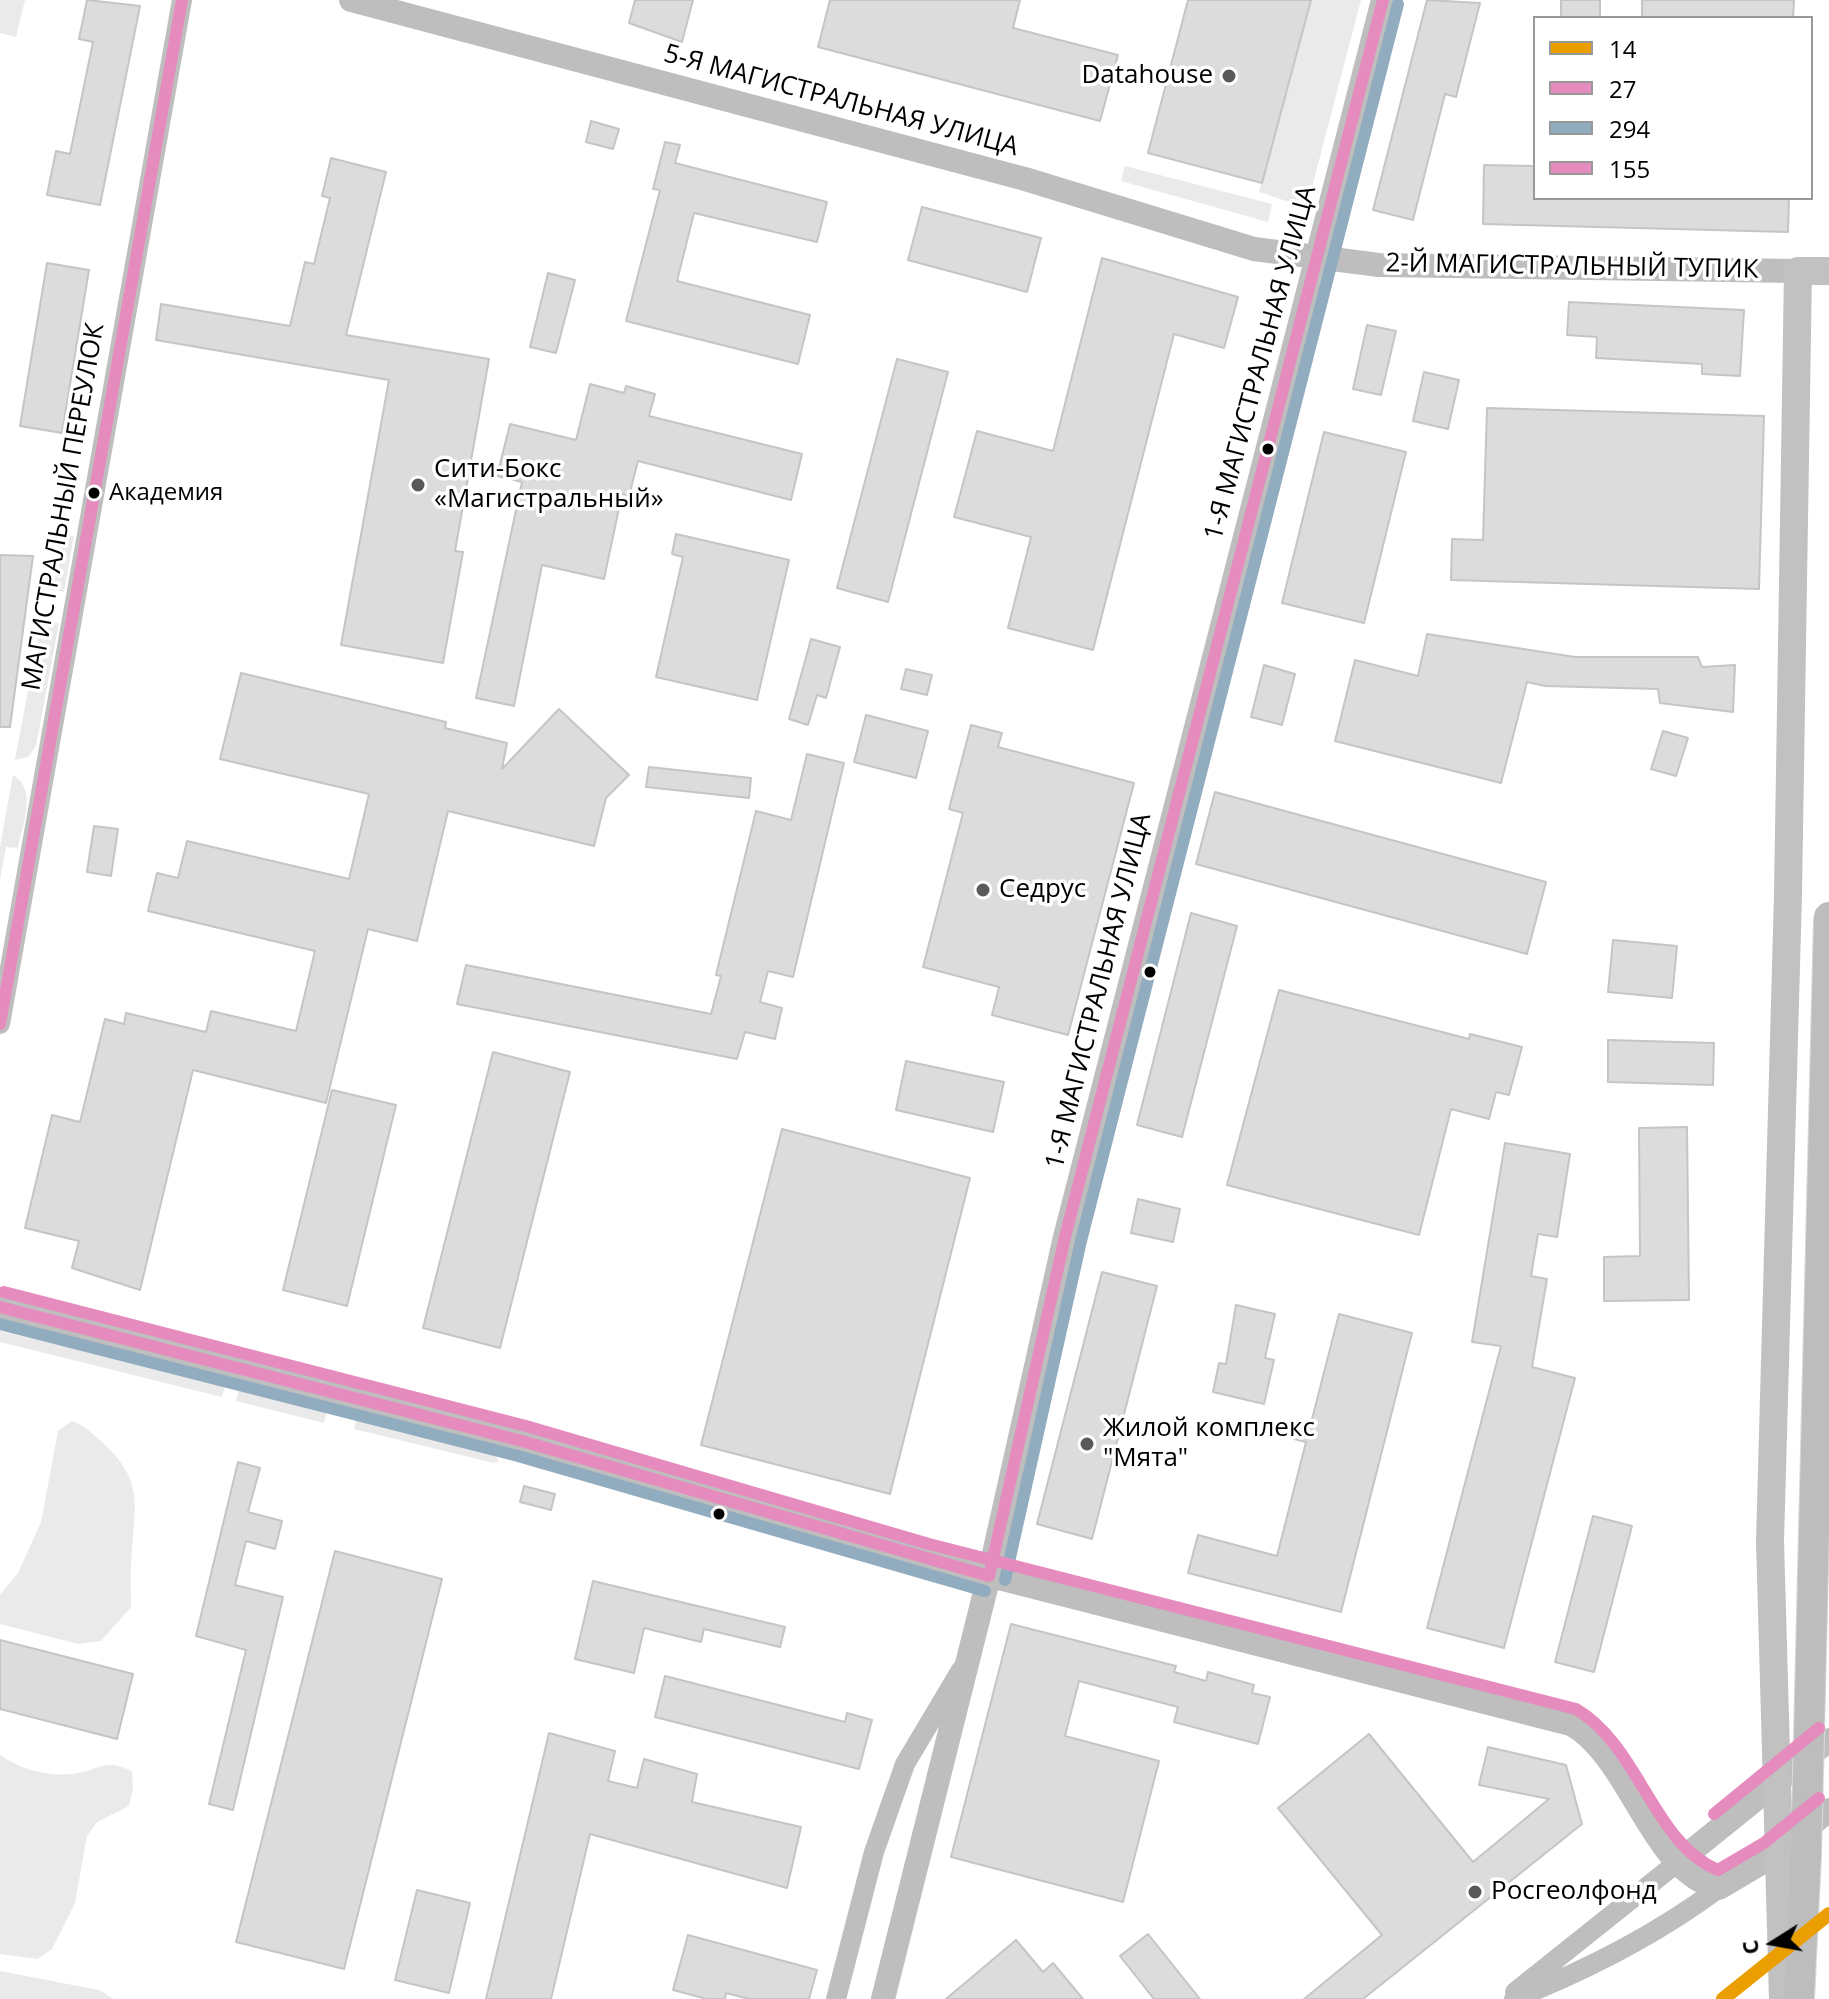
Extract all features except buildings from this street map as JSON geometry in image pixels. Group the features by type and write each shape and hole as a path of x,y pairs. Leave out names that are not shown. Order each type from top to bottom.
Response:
{"main road":[{"name":"2-Й МАГИСТРАЛЬНЫЙ ТУПИК","path":"1798,271 1829,271"},
{"path":"1783,1999 1770,1541 1788,894 1798,271"},
{"path":"1799,1999 1829,917"}],"street":[{"name":"МАГИСТРАЛЬНЫЙ ПЕРЕУЛОК","path":"0,1024 182,0"},
{"name":"5-Я МАГИСТРАЛЬНАЯ УЛИЦА","path":"351,0 1025,179 1208,237 1254,249 1315,258"},
{"name":"1-Я МАГИСТРАЛЬНАЯ УЛИЦА","path":"883,1999 989,1576 1065,1237 1383,0"},
{"name":"2-Й МАГИСТРАЛЬНЫЙ ТУПИК","path":"1315,258 1379,265 1798,271"},
{"path":"0,1307 522,1441 989,1576 1571,1724 1584,1731 1602,1751 1678,1862 1703,1884 1719,1888"},
{"path":"836,1999 874,1852 905,1764 969,1656"},
{"path":"1506,1999 1829,1740"},
{"path":"1514,1999 1564,1979 1669,1925 1719,1888 1773,1856 1829,1810"}],"shaded area":[{"path":"0,0 25,0 16,37 0,33"},
{"path":"1311,0 1361,0 1311,191 1301,200 1288,201 1259,192"},
{"path":"1125,166 1272,204 1268,222 1121,181"},
{"path":"57,533 74,536 64,592 47,589"},
{"path":"41,620 59,623 36,746 28,757 15,760"},
{"path":"13,775 25,789 26,808 18,848 6,847 0,880 0,847"},
{"path":"0,1331 225,1385 222,1397 0,1342"},
{"path":"239,1388 327,1410 324,1423 236,1401"},
{"path":"357,1417 479,1447 490,1451 499,1461 494,1463 354,1429"},
{"path":"72,1421 88,1430 115,1455 130,1479 135,1504 131,1607 101,1641 78,1644 0,1624 0,1595 18,1573 41,1522 58,1431"},
{"path":"0,1755 27,1769 47,1773 78,1773 110,1765 132,1771 133,1789 129,1806 97,1822 87,1836 75,1903 52,1949 37,1959 0,1954"},
{"path":"0,1971 99,1990 114,1999 0,1999"}],"transit line":[{"name":"27","path":"0,1024 182,0"},
{"name":"27","path":"989,1576 1065,1237 1383,0"},
{"name":"294","path":"1005,1580 1081,1241 1398,4"},
{"name":"155","path":"4,1292 526,1426 929,1544 1576,1709 1598,1726 1616,1746 1677,1839 1696,1857 1718,1870 1764,1843 1819,1798"},
{"name":"27","path":"0,1307 522,1441 989,1576"},
{"name":"294","path":"0,1324 518,1456 985,1591"},
{"name":"155","path":"1714,1814 1819,1728"},
{"name":"14","path":"1723,1999 1829,1914"}],"place":[{"name":"Datahouse","path":"1229,76"},
{"name":"Сити-Бокс «Магистральный»","path":"418,485"},
{"name":"Академия","path":"94,493"},
{"name":"Седрус","path":"983,890"},
{"name":"Жилой комплекс \"Мята\"","path":"1087,1444"},
{"name":"Росгеолфонд","path":"1475,1892"}]}
